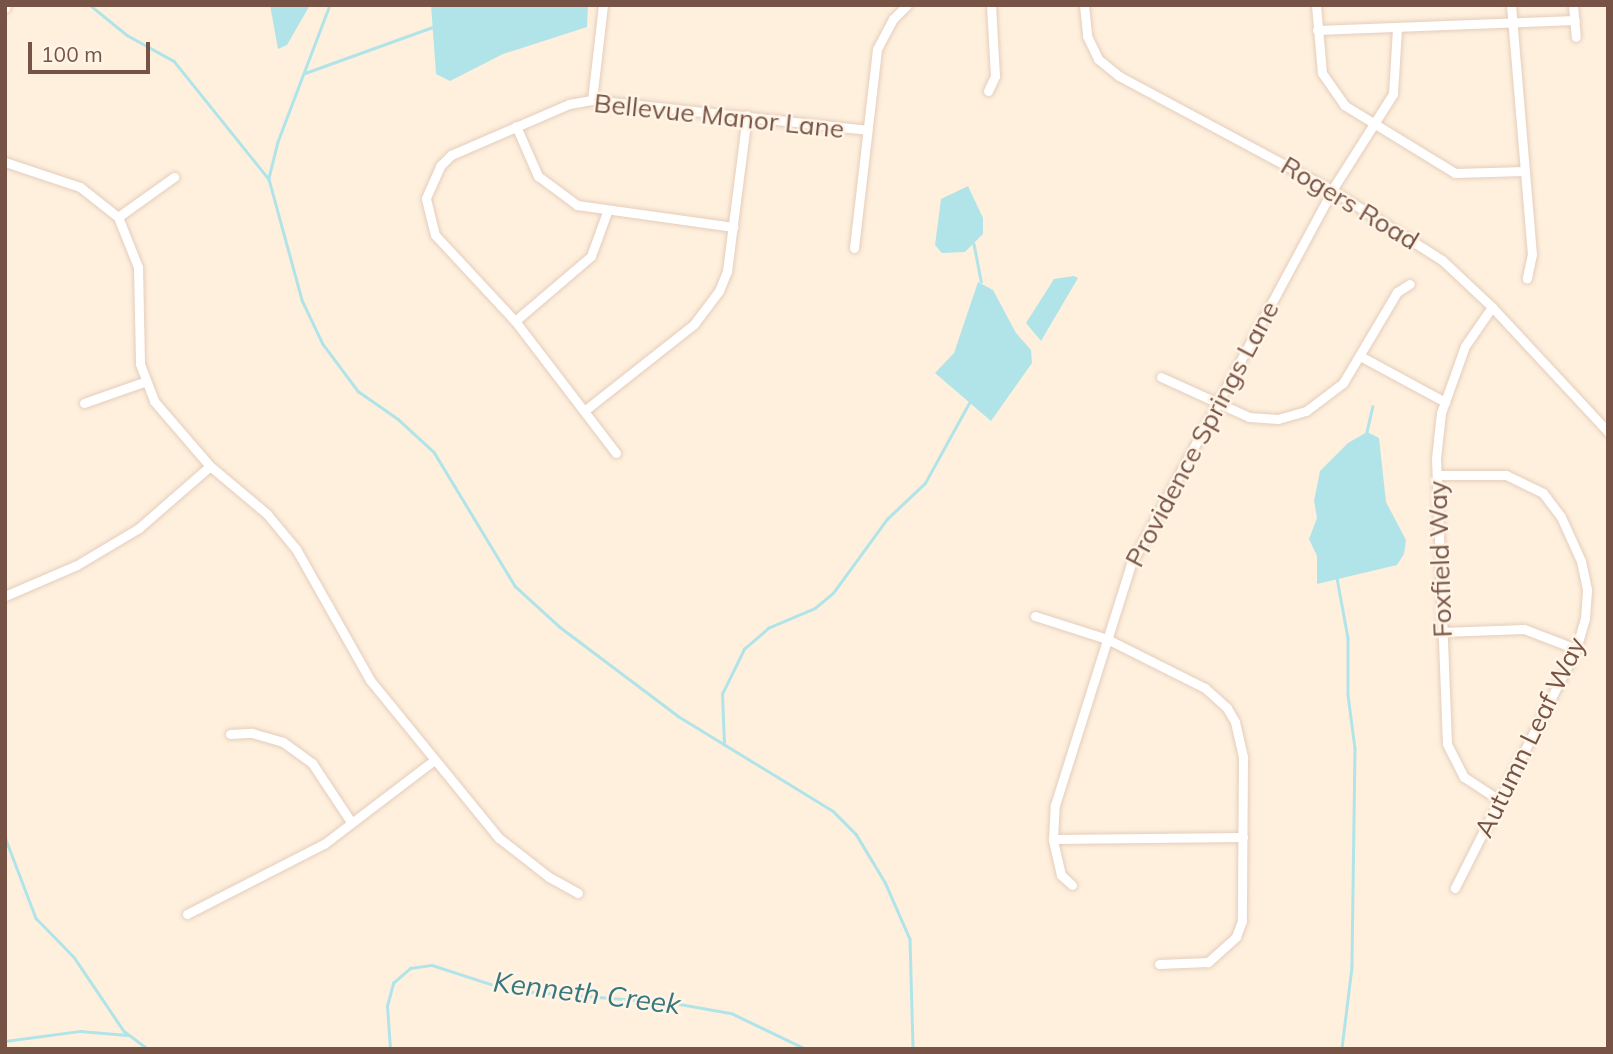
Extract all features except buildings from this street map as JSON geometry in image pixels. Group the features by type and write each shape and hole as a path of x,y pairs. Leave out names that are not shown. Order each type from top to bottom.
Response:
{"street":[{"path":"592,100 603,5"},
{"path":"854,248 866,130 880,37 907,5"},
{"path":"988,91 995,76 991,5"},
{"name":"Rogers Road","path":"1084,5 1087,37 1098,59 1119,76 1332,190 1442,260 1492,307 1608,432"},
{"path":"1316,5 1317,30 1326,85 1344,105 1455,173 1525,171"},
{"path":"1511,5 1532,254 1527,278"},
{"path":"1573,5 1576,37"},
{"path":"1317,30 1397,29 1574,20"},
{"name":"Providence Springs Lane","path":"1072,885 1061,875 1053,839 1057,794 1136,551 1332,190 1374,124 1396,83 1397,29"},
{"name":"Bellevue Manor Lane","path":"616,453 515,321 435,235 426,198 430,182 451,155 516,126 592,100 866,130"},
{"path":"584,411 694,324 712,305 727,271 747,115"},
{"path":"516,126 538,176 554,192 577,205 607,212 733,228"},
{"path":"5,162 80,187 118,217 138,267 144,382 154,401 211,466 267,514 296,549 370,680 433,761 499,838 549,877 578,893"},
{"path":"118,217 174,177"},
{"path":"515,321 591,256 607,212"},
{"path":"1161,377 1214,405 1249,417 1292,416 1332,394 1360,356 1397,292 1410,284"},
{"name":"Foxfield Way","path":"1492,307 1469,335 1446,402 1439,425 1437,475 1446,730 1451,757 1472,785 1499,800"},
{"path":"1360,356 1446,402"},
{"path":"84,403 144,382"},
{"path":"5,596 57,576 139,528 211,466"},
{"name":"Autumn Leaf Way","path":"1437,475 1506,475 1531,485 1551,503 1585,574 1585,618 1576,649 1455,888"},
{"path":"1035,616 1107,639 1205,688 1227,708 1241,740 1244,906 1236,937 1208,962 1159,964"},
{"path":"1442,632 1524,629 1576,649"},
{"path":"230,734 252,733 292,749 312,763 351,822"},
{"path":"187,914 324,844 433,761"},
{"path":"1053,839 1243,837"}],"water":[{"path":"270,5 310,5 287,45 278,49"},
{"path":"431,5 588,5 587,27 503,54 450,81 436,74"},
{"path":"968,186 983,218 983,234 965,252 942,253 935,245 941,199"},
{"path":"1074,276 1078,278 1041,341 1026,323 1054,279"},
{"path":"978,282 993,290 1016,333 1031,350 1032,363 991,421 935,373 954,353"},
{"path":"1367,432 1379,438 1386,502 1406,540 1404,554 1397,565 1317,584 1317,556 1309,539 1317,518 1314,501 1320,471 1348,443"}],"waterway":[{"path":"90,5 127,35 174,61 269,179"},
{"path":"330,5 278,142 269,179 302,300 323,344 358,391 398,419 434,452 515,586 560,627 678,716 833,811 856,834 885,882 910,939 913,1049"},
{"path":"305,73 433,27"},
{"path":"974,244 981,281"},
{"path":"724,745 722,694 744,649 768,628 815,608 833,593 887,519 925,483 969,403"},
{"path":"1366,434 1372,407"},
{"path":"1337,578 1348,638 1348,695 1355,748 1352,967 1342,1049"},
{"name":"Kenneth Creek","path":"5,837 36,918 74,957 124,1031 148,1049"},
{"name":"Kenneth Creek","path":"390,1049 387,1006 393,983 410,968 432,965 509,990 674,1003 731,1013 806,1049"},
{"path":"5,1041 80,1031 127,1035"}]}
